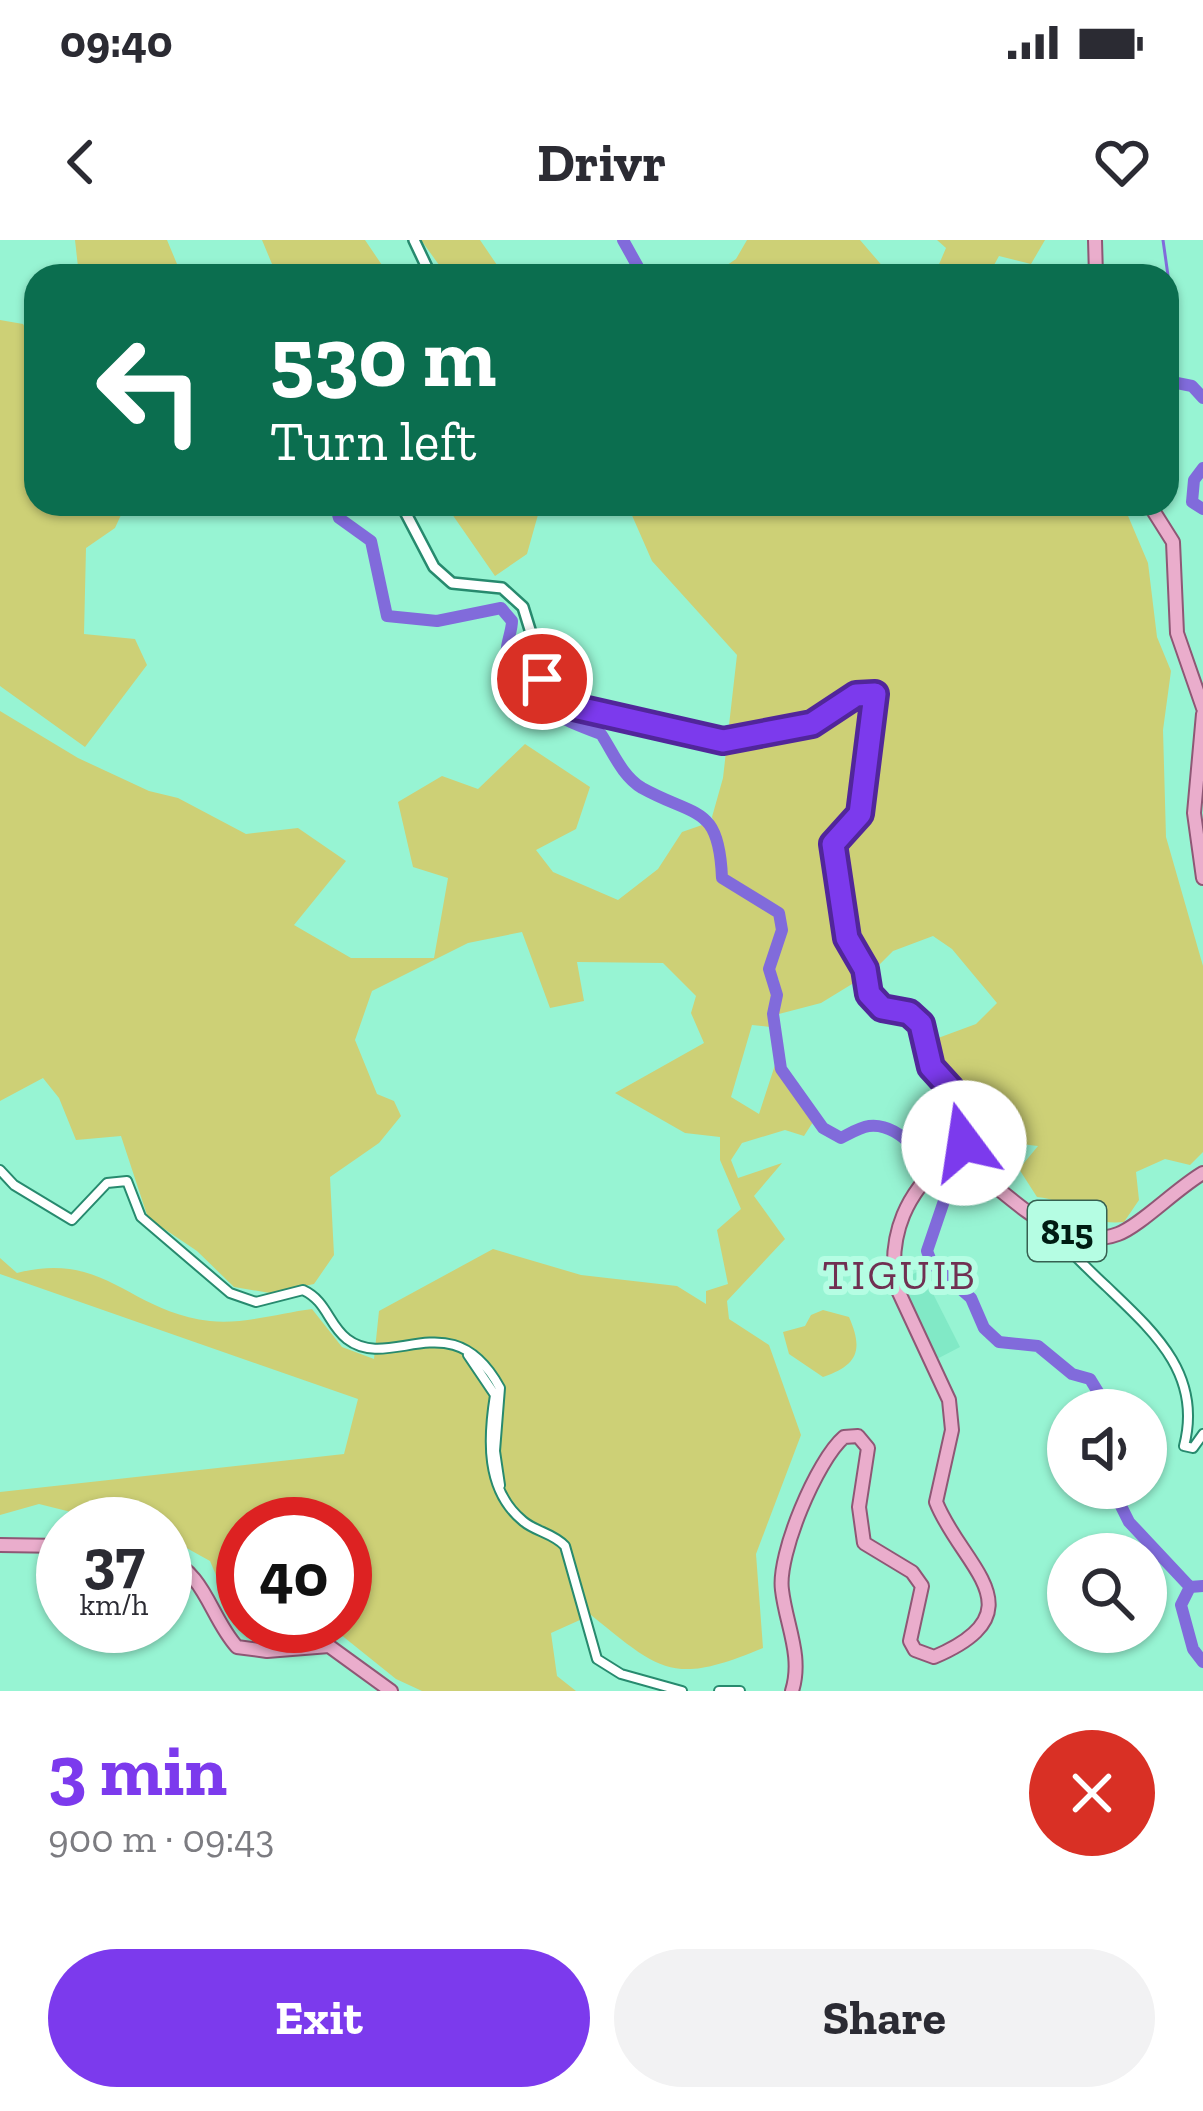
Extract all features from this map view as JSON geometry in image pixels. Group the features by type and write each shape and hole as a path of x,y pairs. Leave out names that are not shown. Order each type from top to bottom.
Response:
{"main road":[{"path":"1157,516 1173,542 1177,633 1203,711 1194,813 1203,878"},
{"name":"815","path":"935,1168 961,1160 1024,1211 1074,1234 1103,1239 1125,1232 1167,1194 1203,1173"},
{"path":"792,1691 796,1654 782,1594 782,1558 833,1448 844,1437 857,1436 868,1448 859,1507 864,1543 912,1573 922,1586 910,1641 915,1650 934,1657 948,1650 975,1629 991,1606 989,1588 936,1502 952,1430 949,1400 895,1284 905,1208 935,1168"},
{"path":"0,1545 36,1546"},
{"path":"192,1576 205,1589 225,1634 237,1647 267,1651 328,1646 391,1691"}],"street":[{"path":"407,516 434,567 452,584 502,588 524,608 552,701 723,741 812,724 856,695 875,694 860,814 833,844 838,897 849,946 865,969 874,1003 909,1013 921,1024 931,1067 951,1089 955,1112 969,1132 964,1143 938,1151 935,1168"},
{"path":"0,1170 14,1185 72,1220 117,1178 133,1190 141,1217 244,1299 256,1302 304,1290 326,1306 347,1339 363,1345 427,1340 476,1356 500,1388 495,1451 500,1485 526,1525 565,1546 597,1659 622,1674 682,1691"},
{"path":"1024,1211 1169,1350 1185,1381 1190,1417 1184,1446 1189,1450 1203,1434"},
{"path":"719,1691 740,1691"}],"shaded area":[{"path":"75,240 167,240 177,264 78,264"},
{"path":"262,240 365,240 381,264 272,264"},
{"path":"421,240 480,240 496,264 438,264"},
{"path":"747,240 860,240 881,264 729,264"},
{"path":"937,240 1045,240 1031,264 999,256 995,264 939,264 946,248"},
{"path":"0,320 24,326 24,516 120,516 115,528 86,548 84,634 135,639 147,665 85,747 0,686"},
{"path":"453,516 538,516 527,554 495,576"},
{"path":"632,516 1128,516 1148,563 1157,637 1171,671 1163,730 1166,837 1203,966 1203,1152 1190,1165 1165,1159 1136,1172 1139,1200 1124,1222 1098,1220 1037,1197 1019,1169 1038,1146 985,1140 966,1114 968,1099 935,1061 930,1041 976,1024 997,1003 952,949 933,936 893,951 878,966 856,960 857,981 821,1003 775,1015 779,980 771,968 785,929 781,913 724,878 724,852 712,817 723,778 737,655 652,561"},
{"path":"0,711 78,758 149,791 178,798 246,834 298,828 346,861 294,925 351,958 434,958 448,878 413,867 398,802 442,776 478,789 525,744 590,787 576,829 536,850 553,872 618,900 658,869 682,832 705,824 716,842 719,878 775,915 778,924 765,969 773,996 770,1027 752,1025 731,1097 759,1114 775,1065 813,1122 804,1136 785,1130 742,1143 731,1160 738,1178 782,1163 754,1196 785,1239 727,1301 729,1319 769,1345 801,1435 756,1554 763,1648 709,1667 670,1667 635,1650 591,1615 551,1633 557,1676 576,1691 422,1691 396,1679 364,1653 372,1653 372,1497 216,1497 216,1575 210,1561 192,1551 192,1497 36,1497 36,1505 0,1515 0,1492 344,1454 358,1399 0,1274 0,1258 17,1273 47,1268 95,1276 158,1306 210,1321 312,1309 342,1347 374,1359 379,1311 493,1249 581,1275 677,1286 706,1304 706,1291 728,1284 717,1230 741,1209 720,1160 720,1137 685,1133 615,1093 704,1043 691,1013 696,996 663,963 577,962 584,1001 550,1008 522,932 468,943 372,991 355,1040 377,1094 394,1101 401,1116 379,1143 330,1177 334,1255 314,1284 270,1293 234,1287 197,1251 148,1218 121,1136 76,1140 59,1098 43,1078 0,1101"},
{"path":"921,1270 960,1347 935,1360 899,1281"},
{"path":"823,1310 849,1317 856,1347 851,1361 823,1377 789,1354 783,1332 805,1326 811,1315"}],"waterway":[{"path":"623,240 636,264"},
{"path":"1163,240 1166,264"},
{"path":"1179,383 1192,386 1203,398"},
{"path":"1203,468 1194,480 1192,502 1203,509"},
{"path":"338,516 371,541 387,616 437,621 501,608 512,621 507,658 521,687 544,708 601,734 635,783 710,825 722,878 779,913 782,930 769,969 777,995 773,1014 781,1069 823,1128 841,1138 866,1127 882,1127 916,1150 945,1198 927,1251 932,1264 971,1298 984,1328 999,1342 1038,1346 1072,1374 1090,1379 1096,1389"},
{"path":"1122,1509 1190,1587"},
{"path":"1203,1586 1190,1587 1181,1605 1193,1649 1203,1662"}],"district":[{"name":"TIGUIB","path":"900,1274"}],"route":[{"path":"542,679 552,701 723,741 812,724 856,695 875,694 878,701 860,814 835,836 833,844 838,897 849,946 865,969 869,994 882,1008 909,1013 921,1024 931,1067 951,1089 957,1117 969,1132 964,1143"}]}
